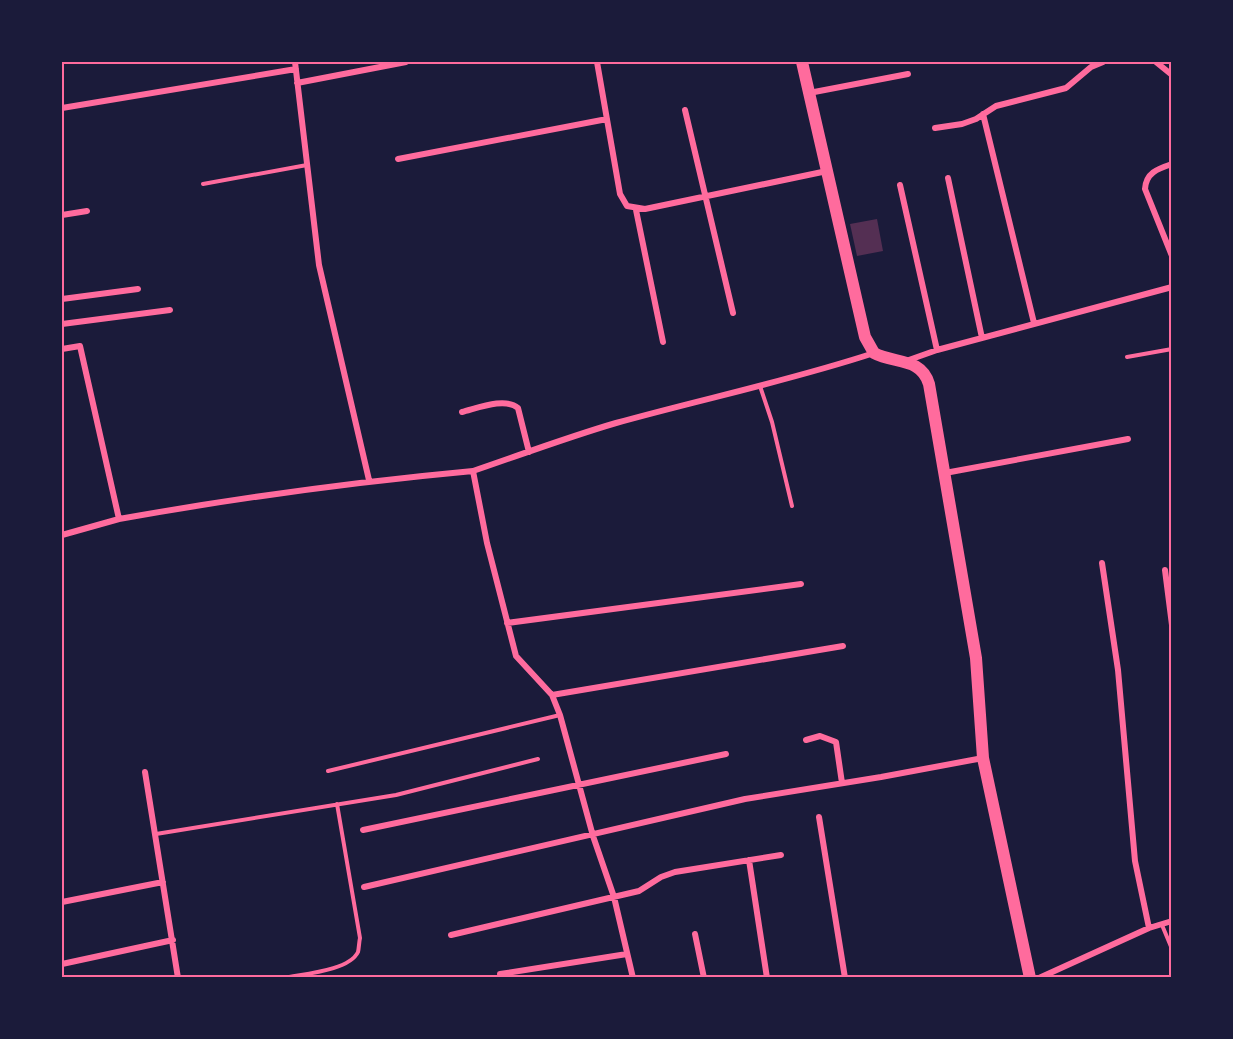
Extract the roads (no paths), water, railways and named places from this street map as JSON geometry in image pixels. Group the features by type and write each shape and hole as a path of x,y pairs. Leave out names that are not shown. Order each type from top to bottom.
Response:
{"main road":[{"path":"802,62 865,337 873,353 883,358 905,361 919,367 926,375 976,658 983,758 1030,978"}],"street":[{"path":"297,83 406,62"},
{"path":"597,62 620,194 627,206 636,210 827,171"},
{"path":"935,128 962,124 996,106 1066,88 1091,67 1103,62"},
{"path":"1156,62 1172,75"},
{"path":"62,108 295,65 319,265 369,480"},
{"path":"809,93 908,74"},
{"path":"685,110 733,313"},
{"path":"983,114 1034,323"},
{"path":"398,159 607,119"},
{"path":"1172,164 1151,173 1146,178 1145,189 1172,256"},
{"path":"948,178 982,338"},
{"path":"900,185 937,350"},
{"path":"636,210 663,342"},
{"path":"62,215 87,211"},
{"path":"905,361 1034,323 1172,287"},
{"path":"62,299 138,289"},
{"path":"62,324 170,310"},
{"path":"62,349 80,346 119,519"},
{"path":"62,535 119,519 230,499 369,480 473,471 614,424 806,375 873,353"},
{"path":"462,412 498,404 513,404 518,408 529,452"},
{"path":"945,473 1128,439"},
{"path":"473,471 516,656 552,695 560,715 593,836 614,897 633,978"},
{"path":"1102,563 1118,670 1135,861 1149,928"},
{"path":"1166,570 1172,625"},
{"path":"507,623 801,584"},
{"path":"552,695 843,646"},
{"path":"806,740 820,736 836,742 842,783"},
{"path":"363,830 578,783 726,754"},
{"path":"364,887 593,836 745,799 983,758"},
{"path":"145,772 178,978"},
{"path":"819,817 845,978"},
{"path":"451,935 639,891 661,877 675,872 782,855"},
{"path":"749,860 767,978"},
{"path":"62,902 163,882"},
{"path":"1039,978 1149,928 1172,921"},
{"path":"695,934 705,978"},
{"path":"62,964 172,940"},
{"path":"500,974 627,954"}],"lane":[{"path":"203,184 307,165"},
{"path":"1127,357 1172,349"},
{"path":"760,386 772,422 792,506"},
{"path":"328,771 560,715"},
{"path":"156,834 396,795 538,759"},
{"path":"284,978 332,969 351,960 358,952 360,938 337,804"},
{"path":"1162,925 1172,949"}]}
